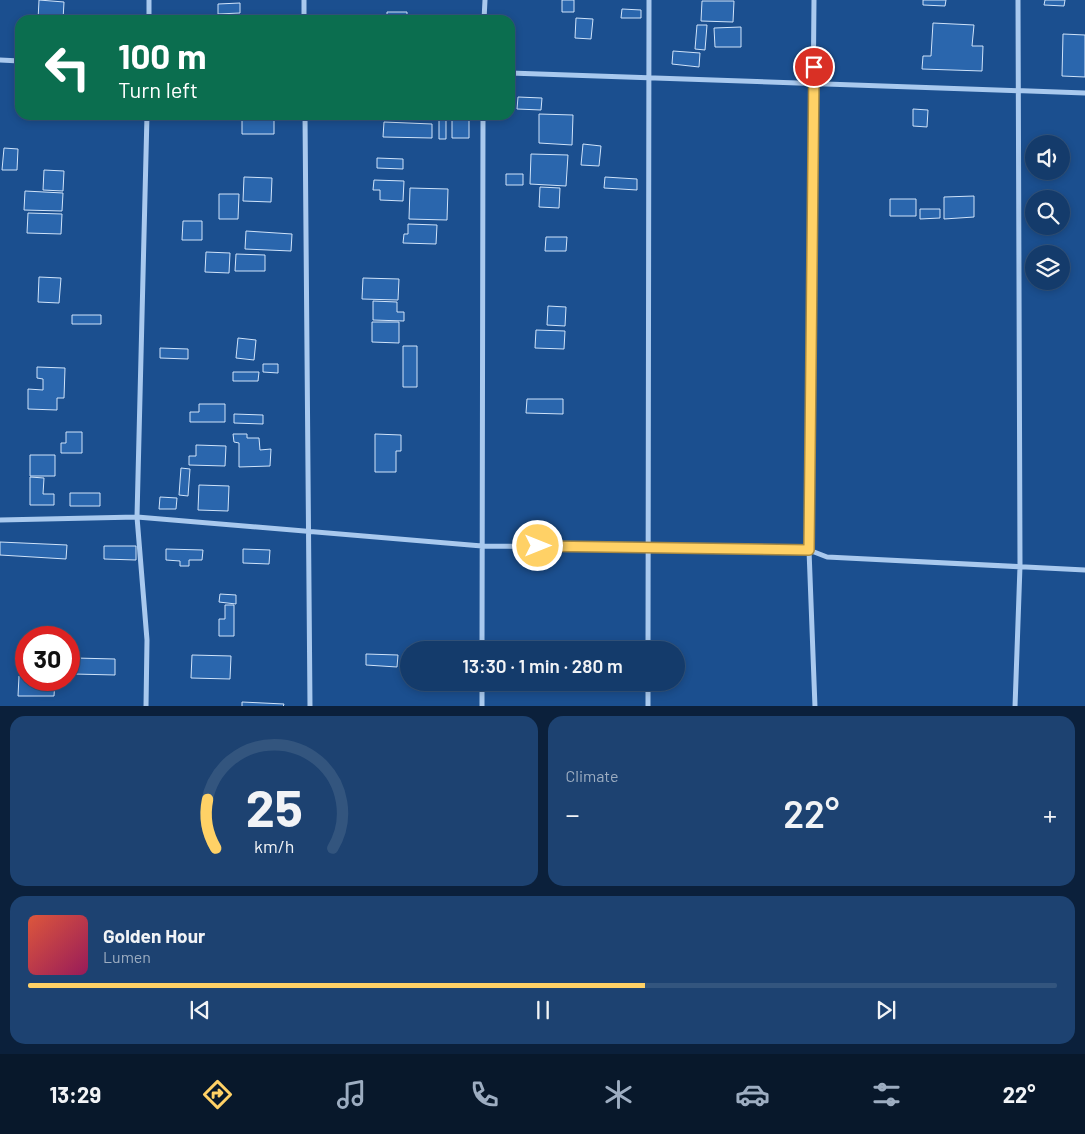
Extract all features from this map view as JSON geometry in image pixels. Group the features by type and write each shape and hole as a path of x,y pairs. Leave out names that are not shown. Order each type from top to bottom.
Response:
{"street":[{"path":"149,0 149,15"},
{"path":"304,0 304,15"},
{"path":"484,15 485,0"},
{"path":"648,641 650,547 650,0"},
{"path":"814,0 809,550 815,706"},
{"path":"1015,706 1020,566 1018,0"},
{"path":"0,60 15,61"},
{"path":"515,73 1085,93"},
{"path":"146,706 147,640 137,516 147,120"},
{"path":"305,120 310,706"},
{"path":"482,641 484,120"},
{"path":"0,520 137,516 482,546 809,550 827,557 1085,570"},
{"path":"482,691 482,706"},
{"path":"648,691 648,706"}],"building":[{"path":"39,0 64,2 63,15 38,15"},
{"path":"562,0 574,0 574,12 562,12"},
{"path":"923,0 946,0 945,6 923,5"},
{"path":"1045,0 1065,0 1064,6 1044,5"},
{"path":"702,1 734,1 733,22 701,21"},
{"path":"240,3 240,13 218,14 218,4"},
{"path":"622,9 641,10 641,18 621,18"},
{"path":"387,12 407,12 407,15 387,15"},
{"path":"576,18 593,19 591,39 575,38"},
{"path":"933,23 974,25 972,46 983,46 982,71 922,69 923,56 931,56"},
{"path":"697,25 707,25 705,50 695,49"},
{"path":"741,27 741,47 715,47 714,28"},
{"path":"1063,34 1085,35 1085,77 1062,76"},
{"path":"673,51 700,53 699,67 672,64"},
{"path":"518,97 542,98 541,110 517,109"},
{"path":"913,109 928,110 927,127 913,126"},
{"path":"539,114 573,115 572,145 539,143"},
{"path":"242,120 274,120 274,134 242,134"},
{"path":"439,120 446,120 446,139 439,139"},
{"path":"452,120 469,120 469,138 452,138"},
{"path":"384,122 432,124 432,138 383,137"},
{"path":"583,144 601,146 599,166 581,165"},
{"path":"4,148 18,149 17,170 2,170"},
{"path":"531,154 568,155 566,186 530,184"},
{"path":"377,158 403,159 403,169 377,168"},
{"path":"44,170 64,171 63,191 43,190"},
{"path":"506,174 523,174 523,185 506,185"},
{"path":"244,177 272,178 271,202 243,201"},
{"path":"605,177 637,179 637,190 604,188"},
{"path":"374,180 404,181 403,201 380,200 380,190 373,190"},
{"path":"540,187 560,188 559,208 539,207"},
{"path":"410,188 448,189 447,220 409,219"},
{"path":"25,191 63,193 62,211 24,210"},
{"path":"219,194 239,194 238,219 219,219"},
{"path":"974,196 974,217 944,219 944,197"},
{"path":"890,199 916,199 916,216 890,216"},
{"path":"920,209 940,209 940,218 920,219"},
{"path":"28,213 62,214 61,234 27,233"},
{"path":"183,221 202,221 202,240 182,240"},
{"path":"408,224 437,225 436,244 403,243 404,234 408,234"},
{"path":"246,231 292,234 291,251 245,249"},
{"path":"546,237 567,237 566,251 545,251"},
{"path":"206,252 230,253 229,273 205,272"},
{"path":"236,254 265,255 265,271 235,271"},
{"path":"39,277 61,278 59,303 38,302"},
{"path":"363,278 399,279 398,300 362,299"},
{"path":"373,301 397,302 397,312 404,312 404,321 373,320"},
{"path":"548,306 566,307 565,326 547,325"},
{"path":"72,315 101,315 101,324 72,324"},
{"path":"372,322 399,322 399,343 372,342"},
{"path":"536,330 565,331 564,349 535,348"},
{"path":"238,338 256,340 254,360 236,358"},
{"path":"403,346 417,346 417,387 403,387"},
{"path":"160,348 188,349 188,359 160,358"},
{"path":"263,364 278,364 278,373 263,372"},
{"path":"37,367 65,368 64,398 57,398 57,410 28,409 28,389 43,390 43,379 37,378"},
{"path":"233,372 259,372 258,381 233,381"},
{"path":"527,399 563,399 563,414 526,413"},
{"path":"199,404 225,404 225,422 190,422 190,412 199,412"},
{"path":"234,414 263,415 263,424 234,423"},
{"path":"66,432 82,432 82,453 61,453 61,443 66,443"},
{"path":"233,434 247,434 247,438 259,438 260,450 271,449 270,466 239,467 239,443 234,442"},
{"path":"375,434 401,435 401,451 396,451 396,472 375,472"},
{"path":"196,445 226,446 225,466 189,465 189,456 196,456"},
{"path":"30,455 55,455 55,476 30,476"},
{"path":"181,468 190,469 188,496 179,495"},
{"path":"30,477 44,478 43,494 54,494 54,505 30,505"},
{"path":"199,485 229,486 228,511 198,510"},
{"path":"70,493 100,493 100,506 70,506"},
{"path":"160,497 177,498 176,509 159,509"},
{"path":"0,542 67,545 66,559 0,555"},
{"path":"104,546 136,546 136,560 104,559"},
{"path":"166,549 203,550 202,560 189,560 189,566 180,566 180,561 166,560"},
{"path":"243,549 270,550 269,564 243,563"},
{"path":"220,594 236,595 236,604 219,602"},
{"path":"225,605 234,605 234,636 219,636 219,619 225,619"},
{"path":"366,654 398,655 397,667 366,665"},
{"path":"192,655 231,656 230,679 191,678"},
{"path":"80,658 115,659 115,675 80,674"},
{"path":"18,691 54,691 54,696 18,696"},
{"path":"242,702 284,704 283,706 242,706"}],"route":[{"path":"538,546 809,550 814,67"}]}
